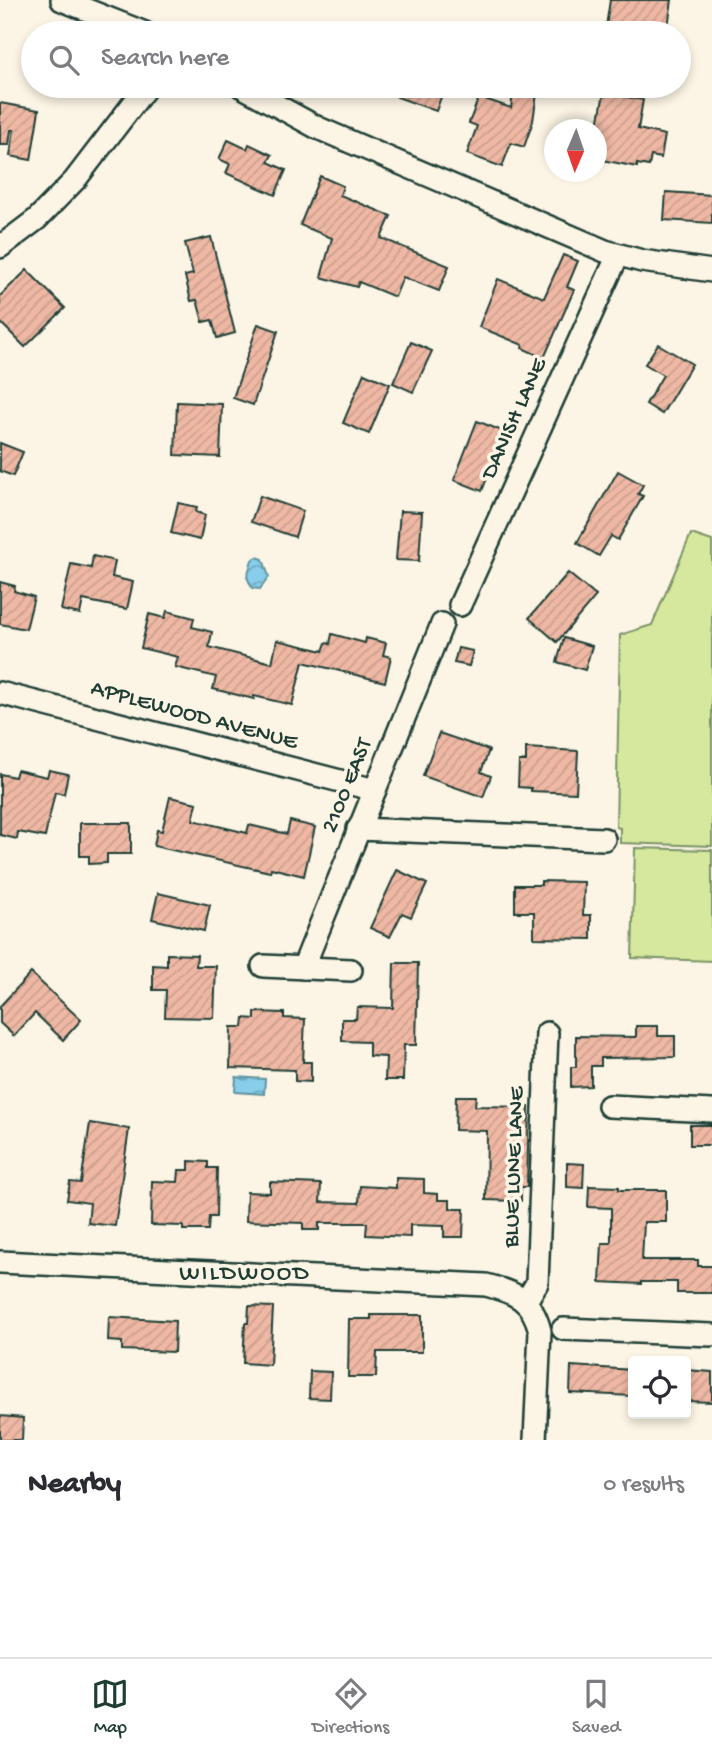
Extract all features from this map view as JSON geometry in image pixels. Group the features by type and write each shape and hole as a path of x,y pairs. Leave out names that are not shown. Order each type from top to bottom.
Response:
{"street":[{"path":"62,0 115,21"},
{"path":"0,247 37,219 75,180 138,98"},
{"path":"263,98 318,128 618,256 712,271"},
{"name":"DANISH LANE","path":"460,604 618,256"},
{"name":"2100 EAST","path":"303,968 442,624"},
{"name":"APPLEWOOD AVENUE","path":"0,693 375,790"},
{"path":"358,829 604,839"},
{"path":"262,966 351,970"},
{"name":"BLUE LUNE LANE","path":"526,1301 537,1283 547,1033"},
{"path":"609,1106 712,1111"},
{"path":"0,1262 486,1285 508,1291 526,1301 536,1316 540,1331 535,1440"},
{"path":"563,1329 712,1335"}],"green space":[{"path":"691,534 712,541 712,846 620,843 620,828 616,827 620,635 652,625"},
{"path":"635,848 712,850 712,961 632,958"}],"water":[{"path":"257,557 263,559 269,577 260,589 252,588 247,577 252,560"},
{"path":"236,1077 265,1079 264,1094 235,1092"}],"building":[{"path":"610,0 672,0 669,21 607,21"},
{"path":"400,98 441,98 436,111"},
{"path":"479,98 511,108 512,98 536,98 533,121 524,147 511,143 502,167 467,154 477,126 469,123"},
{"path":"603,98 643,100 638,129 665,135 661,158 651,156 649,166 637,164 637,167 607,161 607,119 599,119"},
{"path":"0,103 39,110 31,160 10,156 14,130 11,130 9,145 0,145"},
{"path":"228,140 247,149 249,144 272,155 268,162 286,170 275,195 226,173 230,164 219,159"},
{"path":"320,176 343,186 340,195 391,216 381,238 449,266 439,291 403,277 395,297 359,282 357,287 321,277 332,238 300,225"},
{"path":"666,192 712,195 712,223 664,220"},
{"path":"211,237 235,333 217,338 212,320 203,322 197,300 191,301 185,276 193,274 185,243"},
{"path":"563,255 578,261 567,287 574,290 544,358 522,348 523,345 479,327 498,279 544,298"},
{"path":"27,270 65,308 25,347 0,322 0,296"},
{"path":"258,324 278,331 253,405 233,398"},
{"path":"411,342 432,351 413,392 393,383"},
{"path":"658,344 692,364 662,414 646,404 663,375 645,364"},
{"path":"364,373 390,384 369,434 343,423"},
{"path":"177,402 222,404 220,457 175,455"},
{"path":"477,421 505,432 482,491 454,480"},
{"path":"0,443 23,452 13,476 0,471"},
{"path":"618,471 643,485 638,494 643,496 618,540 611,536 599,556 577,543"},
{"path":"260,496 303,511 295,537 251,522"},
{"path":"178,503 197,507 196,512 205,515 200,540 171,533"},
{"path":"400,511 422,512 419,561 396,560"},
{"path":"93,556 115,561 112,577 133,582 127,609 83,600 80,614 61,610 71,564 91,568"},
{"path":"568,573 596,596 557,642 529,618"},
{"path":"0,582 15,586 14,591 34,597 26,629 0,624"},
{"path":"167,611 194,618 192,627 212,632 209,647 272,663 277,640 323,651 326,643 330,644 332,634 365,643 366,638 386,643 383,655 391,657 385,682 303,662 292,705 213,689 216,677 175,667 178,657 141,648 149,614 165,618"},
{"path":"564,638 592,646 585,670 557,662"},
{"path":"458,648 473,651 469,666 454,663"},
{"path":"439,733 489,750 481,772 491,776 483,797 423,776"},
{"path":"526,748 578,751 576,793 531,791 531,788 518,787 519,761 526,761"},
{"path":"17,770 47,777 49,770 68,774 64,794 55,792 45,837 18,832 17,839 0,835 0,774 15,777"},
{"path":"170,797 197,803 193,820 247,833 249,825 287,834 290,821 315,827 304,876 271,868 270,872 154,846 157,830 162,831"},
{"path":"80,823 131,823 131,854 107,854 107,863 89,864 89,856 80,856"},
{"path":"397,870 427,884 411,917 402,913 390,937 370,928"},
{"path":"541,881 584,882 583,915 591,915 591,939 534,938 534,912 515,912 515,885 541,885"},
{"path":"158,893 210,905 204,931 152,919"},
{"path":"167,954 197,955 196,966 216,966 214,1018 165,1017 166,990 153,990 153,965 167,966"},
{"path":"394,963 418,963 416,1045 404,1045 403,1080 385,1080 386,1057 369,1056 369,1042 342,1041 342,1019 356,1019 357,1007 393,1008"},
{"path":"31,973 81,1020 63,1040 35,1013 14,1036 0,1023 0,1006"},
{"path":"255,1012 284,1013 284,1018 305,1019 303,1062 311,1062 311,1082 295,1081 295,1070 230,1068 231,1027 243,1027 244,1018 255,1019"},
{"path":"636,1026 658,1026 658,1036 675,1036 675,1057 601,1058 601,1066 591,1066 591,1086 571,1087 571,1067 576,1067 576,1036 636,1037"},
{"path":"456,1096 476,1096 475,1106 529,1107 527,1187 521,1187 521,1201 486,1200 487,1131 455,1130"},
{"path":"90,1123 129,1129 115,1226 88,1223 90,1203 67,1200 70,1182 81,1183"},
{"path":"690,1125 712,1125 712,1145 690,1145"},
{"path":"189,1161 208,1162 208,1168 217,1168 216,1217 209,1217 208,1230 183,1230 183,1226 151,1225 152,1181 178,1182 179,1170 189,1170"},
{"path":"567,1163 584,1164 583,1188 567,1187"},
{"path":"396,1178 424,1179 424,1193 438,1194 438,1200 450,1200 450,1209 464,1209 463,1237 444,1237 444,1226 410,1225 410,1237 366,1235 367,1223 319,1223 319,1230 303,1230 303,1223 246,1221 247,1192 270,1193 270,1182 321,1184 320,1202 359,1203 360,1186 396,1188"},
{"path":"589,1186 619,1187 619,1190 666,1190 666,1222 644,1222 642,1260 698,1260 698,1266 712,1266 712,1293 677,1293 677,1282 600,1282 602,1243 611,1243 611,1208 588,1207"},
{"path":"249,1306 273,1307 270,1365 243,1363 245,1323 248,1323"},
{"path":"371,1315 422,1315 422,1352 377,1352 376,1377 348,1377 349,1319 371,1319"},
{"path":"109,1317 175,1321 174,1352 122,1350 122,1342 108,1341"},
{"path":"571,1366 628,1370 628,1396 570,1393"},
{"path":"691,1370 712,1372 712,1402 691,1401"},
{"path":"310,1371 331,1372 330,1399 309,1398"},
{"path":"0,1416 23,1418 22,1440 0,1440"}],"district":[{"name":"WILDWOOD","path":"245,1274"}]}
